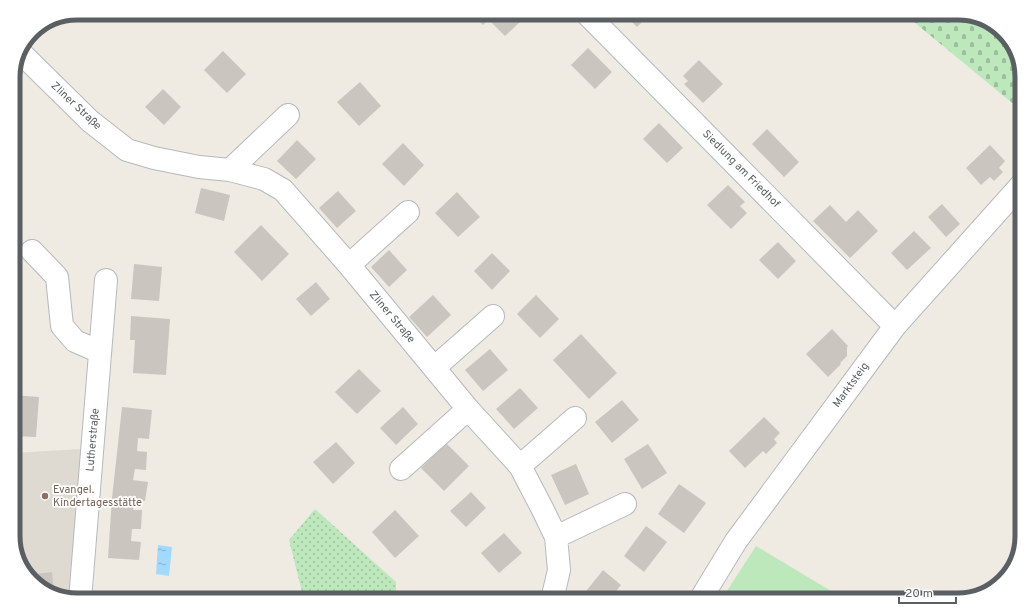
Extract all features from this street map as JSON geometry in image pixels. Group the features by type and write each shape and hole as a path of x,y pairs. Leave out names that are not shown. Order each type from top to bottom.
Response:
{"street":[{"name":"Siedlung am Friedhof","path":"593,20 895,326"},
{"name":"Zliner Straße","path":"24,56 90,121 127,150 154,158 199,167 230,170 264,179 283,190 349,265 468,409 520,466 556,537 559,570 554,593"},
{"path":"230,170 288,115"},
{"name":"Marktsteig","path":"704,593 736,541 895,326 1015,192"},
{"path":"349,265 408,212"},
{"path":"32,251 57,277 62,326 75,341 100,352"},
{"name":"Lutherstraße","path":"81,593 106,280"},
{"path":"434,368 493,316"},
{"path":"401,469 468,409"},
{"path":"520,466 575,418"},
{"path":"556,537 625,504"}],"shaded area":[{"name":"Evangel. Kindertagesstätte","path":"81,449 70,593 55,589 42,581 30,568 23,554 20,539 20,453"}],"green space":[{"path":"912,20 965,20 980,24 993,32 1003,42 1012,59 1015,74 1015,105"},
{"path":"315,509 396,582 396,593 302,593 289,540"},
{"path":"756,546 834,593 726,593"}],"water":[{"path":"158,545 172,547 169,576 156,574"}],"building":[{"path":"478,20 488,20 483,25"},
{"path":"489,20 517,20 520,22 505,36"},
{"path":"630,20 644,20 637,27"},
{"path":"588,48 612,72 595,89 571,65"},
{"path":"223,51 246,74 227,93 204,70"},
{"path":"699,60 723,84 703,103 684,84 688,81 683,76"},
{"path":"360,82 381,106 359,126 337,102"},
{"path":"163,89 181,107 164,125 145,107"},
{"path":"659,123 683,148 667,163 643,139"},
{"path":"767,129 799,162 784,177 752,144"},
{"path":"297,140 316,159 296,179 277,161"},
{"path":"403,143 424,165 404,186 382,164"},
{"path":"990,145 1005,161 999,168 1003,172 994,181 990,177 981,185 966,168"},
{"path":"728,185 745,202 740,206 747,213 731,229 707,205"},
{"path":"201,188 230,195 224,221 195,213"},
{"path":"338,191 356,211 337,228 319,208"},
{"path":"457,192 480,217 458,237 435,213"},
{"path":"942,204 960,224 946,237 928,217"},
{"path":"830,205 846,222 858,210 878,231 850,258 813,221"},
{"path":"261,225 289,254 262,281 234,252"},
{"path":"914,231 931,248 907,270 891,253"},
{"path":"778,242 796,261 778,279 759,260"},
{"path":"389,250 407,270 389,287 371,267"},
{"path":"492,253 510,271 492,290 474,271"},
{"path":"134,264 162,267 159,301 131,299"},
{"path":"316,282 330,299 311,316 296,299"},
{"path":"433,295 451,315 427,337 409,317"},
{"path":"536,295 559,319 540,338 517,314"},
{"path":"131,316 170,319 166,375 133,373 135,340 130,340"},
{"path":"832,329 848,346 847,356 828,377 806,354"},
{"path":"581,334 617,373 589,399 553,360"},
{"path":"490,349 508,370 483,391 465,370"},
{"path":"359,369 381,391 357,414 335,392"},
{"path":"520,388 538,408 514,429 496,409"},
{"path":"20,396 39,397 36,437 20,436"},
{"path":"622,400 639,420 612,443 595,422"},
{"path":"122,407 152,410 149,439 138,438 137,451 147,452 146,470 135,469 133,480 148,482 145,501 134,499 133,510 142,510 141,529 132,529 131,541 141,542 139,560 108,558 112,498"},
{"path":"403,407 418,424 396,445 380,428"},
{"path":"764,417 780,433 774,439 777,443 766,454 763,451 745,468 729,451"},
{"path":"336,442 355,463 333,484 313,462"},
{"path":"446,443 469,466 444,491 421,468"},
{"path":"648,444 667,473 642,489 624,459"},
{"path":"576,464 589,494 565,505 551,475"},
{"path":"679,484 706,503 684,533 658,514"},
{"path":"471,492 486,508 466,527 450,511"},
{"path":"395,510 419,536 395,558 372,532"},
{"path":"646,526 667,542 644,572 624,556"},
{"path":"504,533 522,553 499,573 481,553"},
{"path":"603,570 621,585 615,593 585,593"},
{"path":"52,572 53,588 42,581 35,574"}],"place":[{"name":"Evangel. Kindertagesstätte","path":"45,496"}]}
